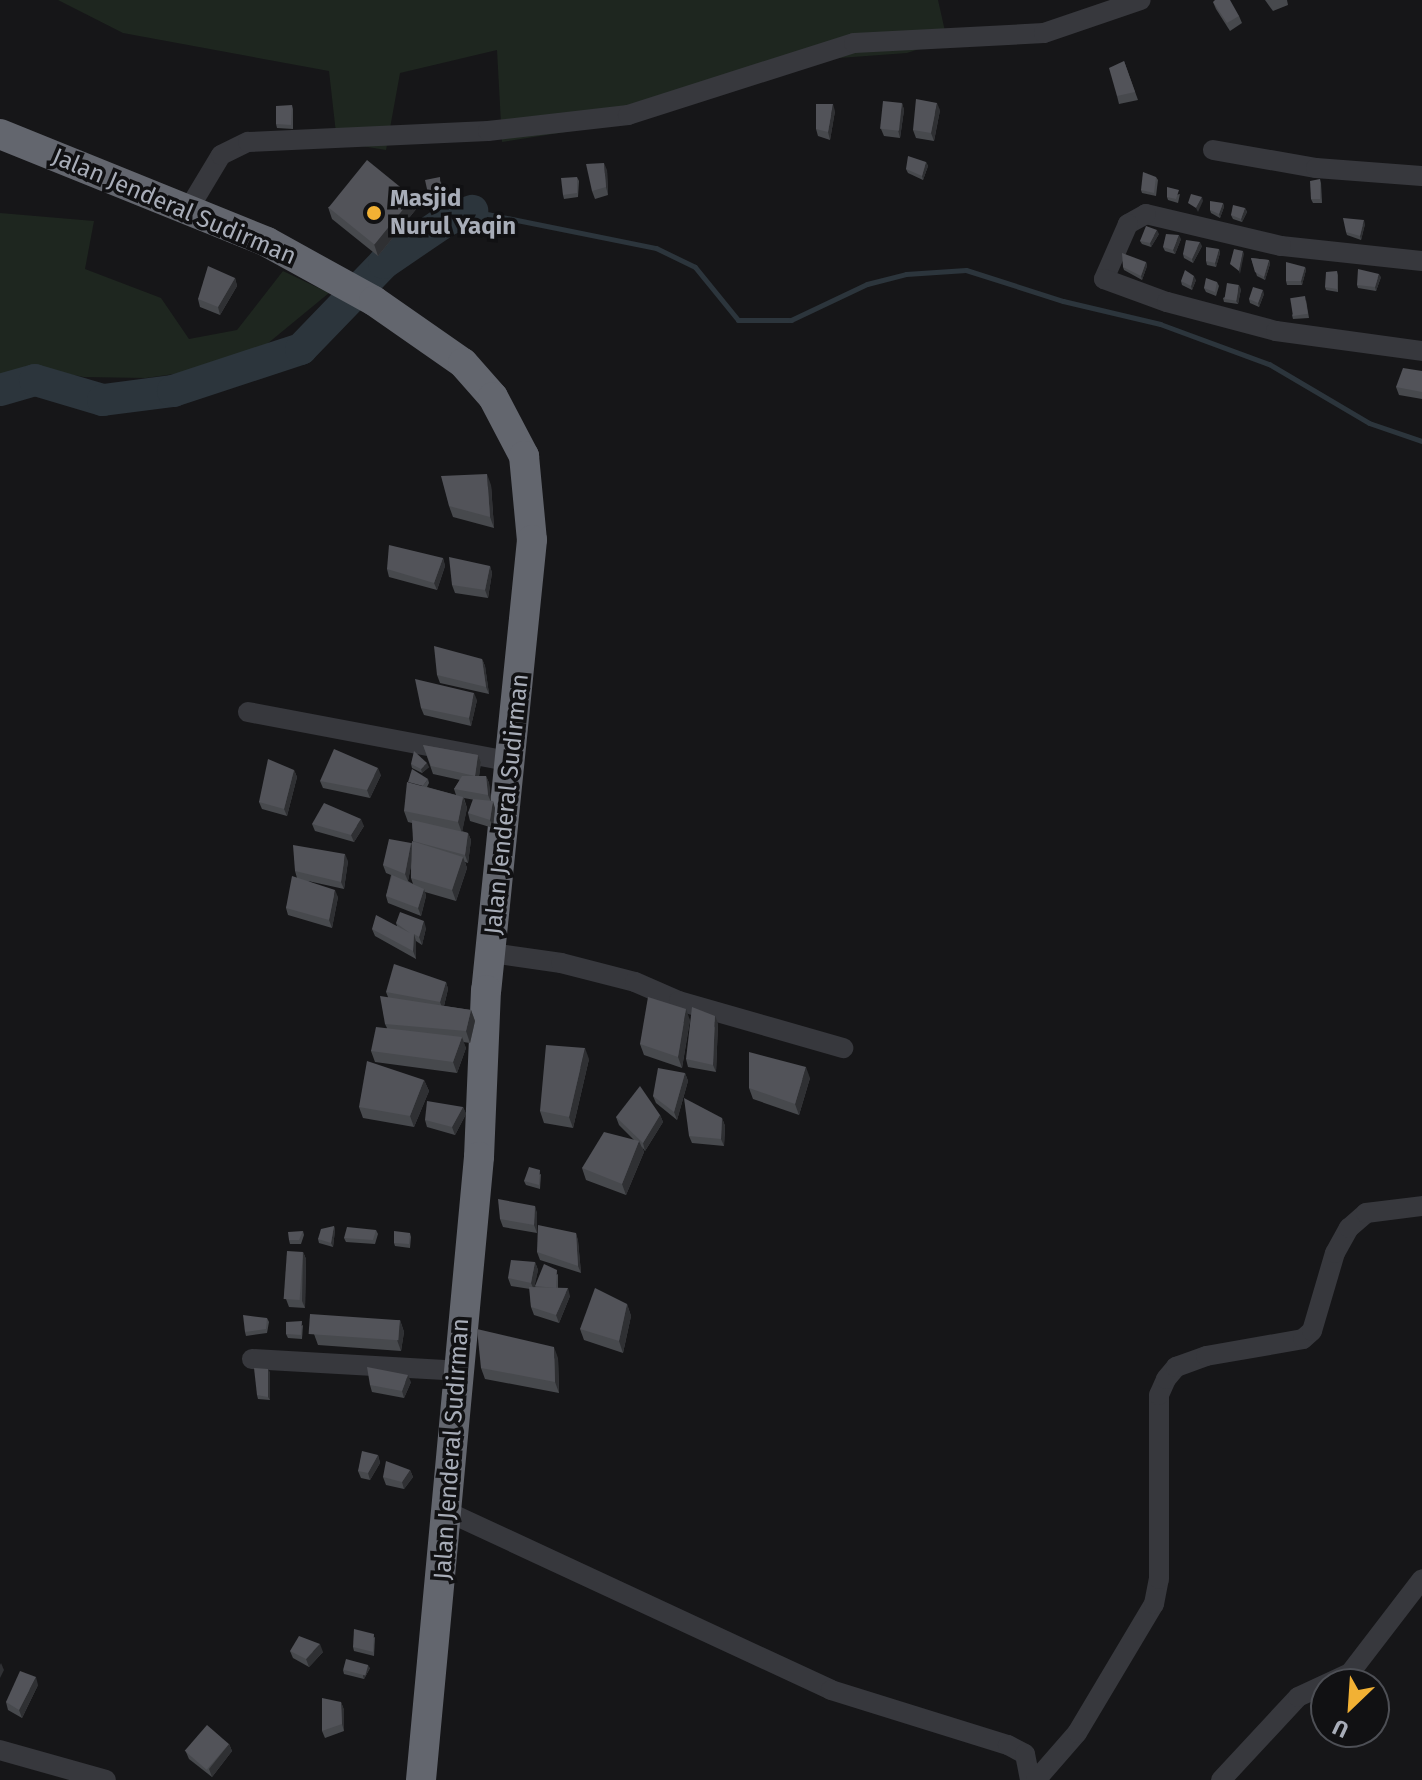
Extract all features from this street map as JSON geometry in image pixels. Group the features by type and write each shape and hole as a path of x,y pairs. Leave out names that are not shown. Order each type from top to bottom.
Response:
{"highway":[{"name":"Jalan Jenderal Sudirman","path":"0,134 267,242 374,301 463,363 500,406 524,456 532,540 492,953 448,1512 421,1780"}],"street":[{"path":"188,210 221,155 248,142 488,131 628,115 854,43 1044,33 1141,0"},
{"path":"1213,150 1316,168 1422,176"},
{"path":"1422,261 1281,246 1146,214 1128,224 1104,279 1182,307 1276,331 1422,351"},
{"path":"248,712 512,762"},
{"path":"492,953 561,963 635,982 679,1001 843,1048"},
{"path":"448,1512 831,1690 1008,1745 1025,1754 1033,1780 1077,1733 1154,1604 1159,1579 1159,1395 1166,1379 1176,1367 1206,1356 1303,1339 1312,1331 1335,1253 1349,1228 1366,1213 1422,1206"},
{"path":"252,1359 458,1371"},
{"path":"1221,1780 1298,1697 1350,1673 1422,1579"},
{"path":"0,1750 106,1780"}],"shaded area":[{"path":"58,0 938,0 947,40 907,53 771,63 572,131 502,142 497,50 400,73 386,150 337,142 329,71 123,33"},
{"path":"0,213 94,221 85,269 161,298 189,339 237,330 283,271 329,293 267,344 202,370 146,378 84,377 41,369 0,377"}],"building":[{"path":"1230,0 1239,16 1227,23 1213,2"},
{"path":"1124,61 1135,92 1117,96 1109,68"},
{"path":"916,99 937,103 931,133 913,130"},
{"path":"883,101 902,103 899,131 880,129"},
{"path":"816,104 833,104 828,132 816,129"},
{"path":"292,105 291,125 276,124 276,106"},
{"path":"908,156 926,162 922,176 906,169"},
{"name":"Masjid Nurul Yaqin","path":"367,160 413,197 374,245 329,207"},
{"path":"604,163 606,187 592,191 586,164"},
{"path":"1143,172 1156,177 1154,193 1141,190"},
{"path":"440,177 441,197 429,198 425,180"},
{"path":"577,177 577,193 563,195 561,178"},
{"path":"1320,179 1320,199 1311,199 1310,181"},
{"path":"1167,187 1179,190 1176,199 1167,197"},
{"path":"1191,194 1202,197 1196,208 1188,203"},
{"path":"1210,201 1223,203 1219,214 1210,210"},
{"path":"1233,205 1245,208 1241,219 1231,215"},
{"path":"1343,218 1364,220 1360,236 1346,232"},
{"path":"1146,226 1157,230 1150,243 1140,241"},
{"path":"1166,234 1179,235 1173,250 1163,247"},
{"path":"1186,240 1200,242 1192,259 1183,254"},
{"path":"1206,247 1219,249 1215,263 1206,261"},
{"path":"1234,249 1243,251 1239,271 1230,264"},
{"path":"1122,253 1146,262 1141,276 1123,267"},
{"path":"1251,258 1269,260 1264,277 1255,272"},
{"path":"1286,262 1305,267 1301,281 1286,281"},
{"path":"208,266 235,278 218,307 198,299"},
{"path":"1358,269 1379,274 1375,287 1357,285"},
{"path":"1185,270 1194,276 1191,286 1181,281"},
{"path":"1337,271 1337,289 1325,287 1326,272"},
{"path":"1206,278 1217,282 1215,292 1204,288"},
{"path":"1227,283 1239,285 1236,301 1224,299"},
{"path":"1253,287 1263,290 1258,303 1249,299"},
{"path":"1305,296 1308,314 1293,316 1290,298"},
{"path":"1403,368 1422,371 1422,392 1396,387"},
{"path":"487,474 490,517 449,506 441,476"},
{"path":"389,545 443,558 434,583 387,569"},
{"path":"449,557 490,566 485,590 452,585"},
{"path":"434,646 482,659 486,687 437,675"},
{"path":"415,679 474,693 469,718 421,708"},
{"path":"423,745 478,755 475,776 431,766"},
{"path":"334,749 378,768 367,790 320,781"},
{"path":"414,751 427,763 421,769 411,764"},
{"path":"268,759 294,770 284,809 259,802"},
{"path":"412,769 428,779 423,786 408,782"},
{"path":"462,776 486,776 488,795 454,789"},
{"path":"407,782 463,797 458,822 404,811"},
{"path":"473,799 493,801 490,820 468,813"},
{"path":"324,803 361,819 351,835 312,824"},
{"path":"412,820 468,833 465,855 413,841"},
{"path":"389,839 411,843 405,874 383,865"},
{"path":"412,841 463,857 452,890 411,878"},
{"path":"293,845 345,854 341,882 295,871"},
{"path":"392,875 424,889 418,908 386,896"},
{"path":"292,876 335,890 329,920 286,908"},
{"path":"400,912 424,921 419,937 414,934 413,951 372,929 376,915 410,933 396,923"},
{"path":"394,964 446,982 440,1002 386,992"},
{"path":"380,996 471,1010 466,1031 385,1024"},
{"path":"648,997 686,1009 678,1057 640,1044"},
{"path":"692,1007 715,1016 713,1065 686,1059"},
{"path":"376,1027 462,1037 453,1062 371,1051"},
{"path":"546,1045 585,1048 569,1117 540,1111"},
{"path":"749,1052 806,1067 795,1104 749,1088"},
{"path":"367,1061 424,1080 410,1116 359,1107"},
{"path":"658,1068 685,1073 674,1112 653,1096"},
{"path":"640,1086 660,1115 643,1143 616,1117"},
{"path":"684,1098 722,1118 721,1139 689,1136"},
{"path":"427,1101 463,1107 452,1127 425,1120"},
{"path":"604,1132 639,1141 622,1184 582,1168"},
{"path":"529,1167 540,1170 539,1185 524,1181"},
{"path":"498,1199 535,1206 534,1225 500,1219"},
{"path":"538,1225 576,1233 578,1266 537,1252"},
{"path":"334,1226 331,1243 318,1239 321,1229"},
{"path":"347,1227 376,1230 373,1240 344,1238"},
{"path":"303,1231 299,1240 289,1240 288,1232"},
{"path":"394,1231 410,1233 409,1244 394,1243"},
{"path":"287,1251 303,1252 300,1300 284,1299"},
{"path":"511,1260 535,1262 531,1283 508,1278"},
{"path":"544,1264 557,1270 556,1288 535,1286"},
{"path":"529,1287 568,1288 556,1315 531,1307"},
{"path":"595,1288 627,1304 619,1341 580,1329"},
{"path":"310,1314 400,1320 398,1340 309,1334"},
{"path":"243,1315 267,1318 266,1329 245,1332"},
{"path":"302,1321 301,1335 286,1334 286,1322"},
{"path":"477,1329 554,1347 555,1382 481,1368"},
{"path":"367,1367 408,1375 402,1391 370,1385"},
{"path":"254,1368 268,1369 268,1397 257,1395"},
{"path":"362,1451 378,1455 368,1473 358,1471"},
{"path":"386,1461 410,1470 402,1482 383,1477"},
{"path":"354,1629 374,1634 373,1652 353,1647"},
{"path":"299,1636 320,1644 306,1659 290,1651"},
{"path":"346,1659 368,1665 365,1676 343,1670"},
{"path":"20,1671 36,1677 19,1710 6,1702"},
{"path":"322,1698 341,1702 342,1724 322,1731"},
{"path":"207,1725 229,1744 207,1770 185,1751"}],"waterway":[{"path":"472,211 656,248 695,267 738,320 791,320 867,284 906,274 966,270 1063,301 1160,324 1269,364 1369,423 1422,441"},
{"path":"0,390 35,380 103,400 173,391 301,349 384,263 447,220 472,211"}],"place":[{"name":"Masjid Nurul Yaqin","path":"374,213"}]}
